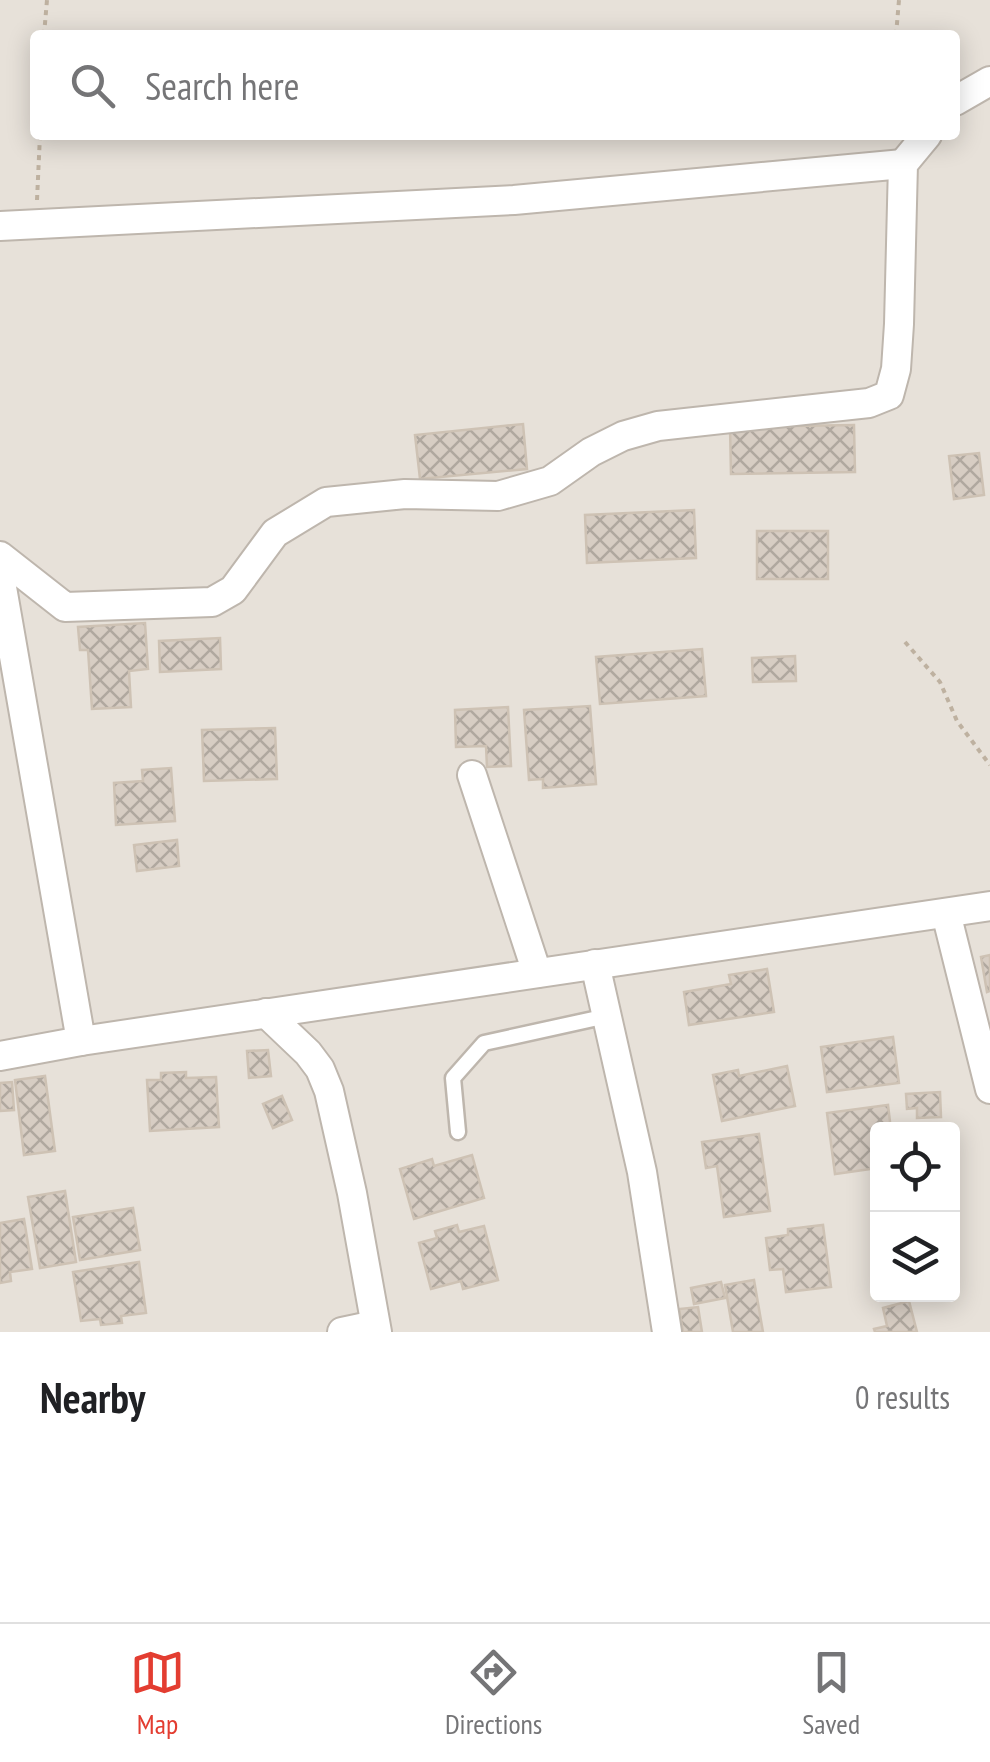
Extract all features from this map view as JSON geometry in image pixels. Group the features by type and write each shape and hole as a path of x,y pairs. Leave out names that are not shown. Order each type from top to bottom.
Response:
{"street":[{"path":"960,98 990,82"},
{"path":"0,556 66,607 212,602 232,590 275,533 326,502 405,494 498,496 550,482 591,452 622,436 658,426 869,404 889,396 896,368 899,324 903,164 923,140"},
{"path":"2,229 514,200 903,164"},
{"path":"0,576 12,723 82,1041"},
{"path":"472,776 538,973"},
{"path":"0,1056 990,906"},
{"path":"946,913 990,1089"},
{"path":"595,964 642,1172 667,1332"},
{"path":"266,1013 308,1053 320,1069 328,1091 352,1193 376,1328 342,1332"}],"lane":[{"path":"458,1132 453,1078 484,1044 607,1016"}],"path":[{"path":"44,30 47,0"},
{"path":"896,30 899,0"},
{"path":"36,225 40,140"},
{"path":"905,642 940,682 957,721 990,764"}],"shaded area":[{"path":"0,0 990,0 990,1332 0,1332"}],"building":[{"path":"523,424 527,469 420,479 415,435"},
{"path":"854,425 855,472 731,474 730,427"},
{"path":"979,453 984,495 954,499 949,456"},
{"path":"694,510 696,558 587,563 585,515"},
{"path":"757,531 828,531 828,579 757,579"},
{"path":"145,623 148,669 129,671 131,707 92,709 88,650 80,650 78,627"},
{"path":"220,638 221,669 160,672 159,641"},
{"path":"702,649 706,696 600,704 596,657"},
{"path":"795,656 796,681 753,682 752,658"},
{"path":"590,706 596,784 543,788 543,779 529,780 524,710"},
{"path":"508,707 511,766 487,767 486,746 456,747 455,710"},
{"path":"275,728 277,779 204,781 202,730"},
{"path":"171,768 175,821 116,825 114,783 143,781 142,770"},
{"path":"177,840 179,866 137,871 134,845"},
{"path":"990,955 990,991 987,992 981,957"},
{"path":"767,969 774,1012 689,1025 684,992 731,984 729,975"},
{"path":"893,1037 899,1083 827,1092 821,1047"},
{"path":"268,1050 271,1076 249,1078 247,1051"},
{"path":"787,1066 795,1106 722,1121 713,1075 738,1070 739,1076"},
{"path":"186,1072 186,1078 216,1077 219,1127 150,1131 147,1080 161,1080 161,1073"},
{"path":"45,1076 55,1151 24,1155 15,1080"},
{"path":"12,1082 14,1110 0,1111 0,1083"},
{"path":"940,1092 941,1117 917,1118 917,1108 907,1109 906,1094"},
{"path":"282,1096 292,1120 273,1128 263,1104"},
{"path":"888,1105 890,1122 870,1122 870,1169 835,1174 827,1113"},
{"path":"759,1134 770,1211 724,1217 717,1166 706,1168 702,1142"},
{"path":"472,1155 484,1198 414,1219 400,1169 432,1159 434,1166"},
{"path":"65,1191 76,1262 40,1268 28,1197"},
{"path":"133,1208 140,1250 80,1260 73,1217"},
{"path":"24,1219 32,1269 10,1272 11,1281 0,1283 0,1223"},
{"path":"457,1225 459,1232 484,1226 498,1280 463,1289 461,1281 431,1289 419,1243 437,1238 435,1231"},
{"path":"823,1225 831,1287 786,1292 783,1269 770,1270 766,1238 788,1235 788,1229"},
{"path":"139,1262 146,1313 121,1316 122,1323 101,1325 100,1319 81,1321 73,1272"},
{"path":"754,1280 763,1332 733,1332 725,1285"},
{"path":"721,1282 725,1298 694,1304 691,1288"},
{"path":"909,1302 917,1332 875,1332 874,1329 887,1326 883,1308"},
{"path":"698,1307 702,1332 683,1332 679,1309"}]}
